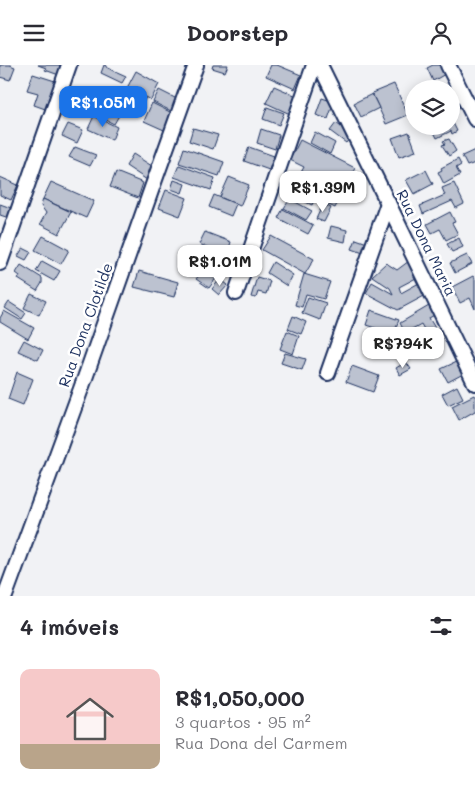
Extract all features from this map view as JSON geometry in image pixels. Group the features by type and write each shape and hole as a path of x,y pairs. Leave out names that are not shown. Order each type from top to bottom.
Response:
{"street":[{"path":"0,263 69,65"},
{"name":"Rua Dona Clotilde","path":"5,596 196,65"},
{"path":"236,293 314,65"},
{"name":"Rua Dona Maria","path":"320,65 475,383"},
{"path":"448,65 475,119"},
{"path":"328,373 388,203"}],"building":[{"path":"0,65 15,67 10,80 0,77"},
{"path":"38,65 63,65 59,75 45,70 46,68"},
{"path":"104,65 126,76 122,83 101,73"},
{"path":"213,65 228,65 225,72 212,68"},
{"path":"271,65 277,65 301,75 295,89 266,76"},
{"path":"433,65 443,65 447,73 433,80 427,68"},
{"path":"136,71 159,84 151,100 146,97 142,105 130,98 133,92 127,88"},
{"path":"33,74 55,81 52,92 54,93 48,110 34,105 38,93 27,90"},
{"path":"394,84 405,108 405,116 386,124 372,93"},
{"path":"274,86 297,96 290,114 266,103"},
{"path":"159,90 179,100 173,112 153,102"},
{"path":"372,94 379,108 361,117 354,103"},
{"path":"89,95 121,112 114,124 83,108"},
{"path":"460,95 464,104 460,106"},
{"path":"322,98 334,102 328,119 316,115"},
{"path":"152,103 172,113 164,130 144,121"},
{"path":"267,107 284,113 279,125 263,119"},
{"path":"94,116 117,127 112,140 88,129"},
{"path":"336,123 352,135 346,143 330,131"},
{"path":"68,124 83,130 77,143 62,136"},
{"path":"193,128 218,135 213,149 189,141"},
{"path":"261,129 279,135 275,149 257,143"},
{"path":"315,132 335,143 330,154 310,143"},
{"path":"405,133 405,135 410,135 416,151 399,157 392,138"},
{"path":"449,139 456,151 449,156 442,145 445,144 443,141"},
{"path":"300,140 355,168 335,208 325,203 326,201 294,185 304,167 290,160"},
{"path":"75,147 96,155 90,166 69,157"},
{"path":"249,147 274,156 269,170 244,161"},
{"path":"184,148 224,162 219,176 179,163"},
{"path":"475,150 475,163 467,166 462,156"},
{"path":"133,154 155,168 147,180 126,166"},
{"path":"458,159 461,165 456,168 460,175 444,184 438,172 442,170 441,168"},
{"path":"179,165 215,178 211,190 174,177"},
{"path":"426,170 433,184 414,194 406,180"},
{"path":"116,172 143,183 138,198 110,187"},
{"path":"0,177 18,185 11,200 0,195"},
{"path":"229,177 249,185 240,206 220,197"},
{"path":"174,180 185,184 182,193 171,189"},
{"path":"51,182 94,201 86,218 43,199"},
{"path":"293,183 317,194 312,205 288,194"},
{"path":"454,183 464,204 456,208 452,201 423,214 420,206 445,195 442,188"},
{"path":"166,190 187,198 180,216 159,208"},
{"path":"214,195 236,204 231,216 209,207"},
{"path":"43,199 71,212 59,234 40,224 46,213 41,206"},
{"path":"290,199 312,211 306,220 284,208"},
{"path":"0,204 14,209 12,219 0,215"},
{"path":"323,204 331,208 324,222 316,219"},
{"path":"283,209 313,225 308,234 278,218"},
{"path":"450,212 455,222 452,223 458,234 446,240 440,229 432,233 427,224"},
{"path":"331,226 347,230 345,242 328,238"},
{"path":"205,232 231,242 227,255 199,244"},
{"path":"43,236 69,250 61,264 35,250"},
{"path":"271,236 314,259 305,274 262,250"},
{"path":"459,238 463,247 452,252 447,244"},
{"path":"356,239 370,244 366,254 352,249"},
{"path":"23,248 31,252 26,260 18,256"},
{"path":"467,255 472,264 455,273 450,263"},
{"path":"42,261 60,271 54,281 36,271"},
{"path":"409,261 418,277 399,287 401,293 419,283 426,295 398,310 366,293 372,282 393,294 390,288 372,276 386,263 397,270"},
{"path":"273,262 293,275 287,286 267,273"},
{"path":"21,265 42,278 42,283 37,291 18,279 20,276 16,273"},
{"path":"205,268 217,277 209,288 196,279"},
{"path":"139,271 178,282 174,297 134,287"},
{"path":"304,274 330,282 324,299 306,294 302,307 295,305"},
{"path":"473,276 475,279 475,309 470,298 460,303 452,287"},
{"path":"257,277 270,281 266,294 258,292 256,298 251,297"},
{"path":"220,279 228,285 219,295 212,289"},
{"path":"31,294 46,301 39,315 24,308"},
{"path":"308,297 326,303 320,320 302,313"},
{"path":"9,302 26,313 22,319 5,308"},
{"path":"434,303 440,312 429,318 435,328 426,333 421,324 405,333 400,323"},
{"path":"371,310 399,320 393,334 366,325"},
{"path":"4,311 34,328 28,339 0,322"},
{"path":"293,316 306,322 301,334 288,329"},
{"path":"287,331 299,336 293,354 280,349"},
{"path":"24,340 43,350 38,360 18,351"},
{"path":"285,353 306,359 302,370 281,363"},
{"path":"458,361 465,373 448,382 441,369"},
{"path":"406,362 411,369 400,375 396,368"},
{"path":"352,366 379,376 373,392 346,382"},
{"path":"17,372 33,379 23,405 8,399"},
{"path":"457,386 463,398 448,405 442,394"},
{"path":"474,395 475,411 459,420 452,406"}]}
